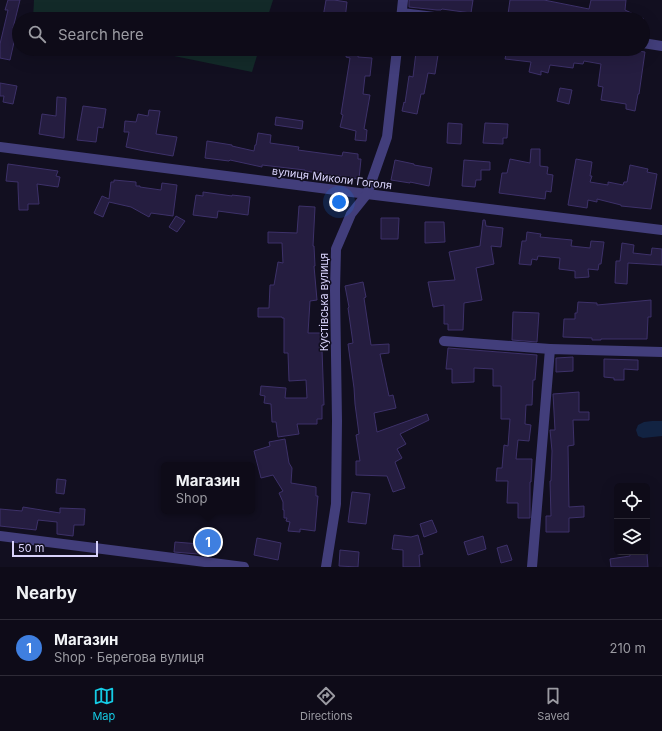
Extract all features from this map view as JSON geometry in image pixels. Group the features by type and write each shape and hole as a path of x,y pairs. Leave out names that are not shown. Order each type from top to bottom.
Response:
{"street":[{"path":"402,12 403,0"},
{"path":"650,44 662,46"},
{"name":"Кустівська вулиця","path":"326,567 336,504 338,421 335,290 336,249 351,214 367,194 387,137 397,56"},
{"name":"вулиця Миколи Гоголя","path":"0,147 662,230"},
{"path":"444,341 550,350 662,352"},
{"path":"532,567 550,350"},
{"path":"0,536 244,567"}],"green space":[{"path":"34,0 273,0 269,12 33,12"},
{"path":"174,56 257,56 252,72"}],"water":[{"path":"662,421 662,436 643,438 638,436 636,430 638,425 644,422"}],"building":[{"path":"8,0 20,0 17,12 12,12 12,51 10,60 0,58 0,44 8,10 5,10"},
{"path":"326,0 347,2 346,12 324,12"},
{"path":"409,0 473,0 471,12 409,7"},
{"path":"510,0 544,0 589,9 591,0 626,0 625,10 629,12 508,12"},
{"path":"358,56 372,58 370,76 365,76 363,94 370,95 364,129 367,130 366,141 355,140 356,131 340,127 343,115 341,114 350,58 346,57"},
{"path":"416,56 438,56 435,74 428,73 424,94 421,94 417,114 402,111 404,102 405,103 409,76 413,77"},
{"path":"506,56 644,56 635,111 626,109 626,104 601,100 603,87 598,86 601,64 584,61 583,64 574,63 573,68 550,65 548,73 541,71 541,75 529,72 531,62 505,59"},
{"path":"0,83 17,86 13,104 3,102 4,96 0,96"},
{"path":"560,88 572,90 569,104 557,101"},
{"path":"57,97 66,98 64,138 39,134 42,114 56,116"},
{"path":"83,106 106,109 103,128 98,127 96,142 77,140"},
{"path":"149,110 160,111 156,134 177,137 173,156 126,147 129,132 124,132 125,121 136,122 138,114 148,116"},
{"path":"276,117 303,121 302,129 275,125"},
{"path":"448,123 462,124 461,144 447,143"},
{"path":"485,123 508,124 507,138 503,138 503,144 483,143"},
{"path":"258,133 271,135 270,143 299,147 298,150 342,156 343,152 358,154 358,159 361,159 359,179 305,170 262,165 262,167 230,160 205,158 207,141 232,145 254,151"},
{"path":"531,149 540,149 540,166 548,167 547,174 553,175 551,192 546,191 545,199 499,193 502,173 507,173 510,159 530,163"},
{"path":"576,159 592,162 590,176 592,176 590,182 608,185 608,182 623,185 624,182 627,182 630,165 648,169 647,172 657,174 651,209 621,206 597,199 597,202 588,200 587,208 568,205"},
{"path":"395,160 432,168 429,186 391,180"},
{"path":"464,160 490,162 490,170 481,170 481,180 476,180 475,187 462,186"},
{"path":"8,164 58,171 56,176 60,177 58,187 37,184 39,204 28,204 28,210 19,210 18,182 6,181"},
{"path":"114,180 136,182 136,186 161,190 162,183 177,185 173,216 151,213 149,217 131,207 109,202 103,217 94,213 102,196 109,199 111,182 114,182"},
{"path":"203,192 250,197 248,215 218,211 217,218 193,215 196,195 203,196"},
{"path":"299,206 315,207 313,246 317,300 310,301 308,333 323,333 322,350 324,405 322,405 322,419 317,419 317,424 297,424 299,434 278,437 276,422 272,422 271,404 264,403 265,396 260,395 261,386 286,388 285,398 307,398 306,380 289,381 288,353 284,353 284,318 258,317 258,308 269,308 270,285 274,285 278,262 283,263 282,243 268,243 268,232 297,233"},
{"path":"176,216 185,221 177,232 169,227"},
{"path":"381,218 399,218 398,239 381,239"},
{"path":"483,220 485,220 486,226 503,228 501,247 491,246 494,264 476,268 482,300 464,303 463,330 448,330 448,324 444,324 444,305 433,307 428,282 455,280 449,252 480,246"},
{"path":"425,222 444,222 445,242 425,243"},
{"path":"527,232 541,234 540,237 572,240 571,246 590,248 591,241 604,242 601,264 599,264 598,270 588,269 589,277 575,278 575,271 559,269 560,258 538,256 537,260 532,259 531,265 519,264 522,241 526,241"},
{"path":"622,243 634,245 633,253 651,255 652,248 662,249 662,265 628,263 627,284 615,283 616,261 620,261"},
{"path":"363,282 371,345 389,344 389,353 380,354 389,396 393,395 396,408 374,413 377,432 427,414 429,420 400,434 406,444 397,449 402,458 395,462 405,488 393,492 387,476 356,475 356,461 360,461 356,435 359,434 348,344 353,343 345,286"},
{"path":"651,300 651,317 648,317 647,339 592,340 592,338 563,337 564,319 575,319 578,302 597,303 597,305"},
{"path":"513,312 539,313 537,342 512,340"},
{"path":"448,348 537,355 535,380 533,380 532,405 526,405 525,424 531,425 529,441 518,440 516,459 532,459 530,482 530,518 518,518 518,503 507,503 508,481 496,481 497,468 502,468 504,445 508,446 510,419 501,419 501,386 493,386 493,369 474,368 474,382 452,383 452,369 446,369"},
{"path":"573,357 573,371 556,372 556,358"},
{"path":"604,359 638,360 638,370 624,369 624,380 614,380 614,378 604,377"},
{"path":"579,392 579,412 589,412 589,420 573,420 574,445 568,446 569,507 584,506 584,517 569,518 569,532 546,532 546,516 551,516 550,481 552,451 550,430 555,430 553,394"},
{"path":"285,439 289,463 292,468 291,483 316,487 316,496 318,496 315,531 300,529 300,532 288,531 290,522 286,521 287,518 284,518 283,502 279,493 283,491 273,475 261,478 254,451 270,446 269,442"},
{"path":"57,479 66,480 64,494 56,493"},
{"path":"352,492 370,494 366,524 348,522"},
{"path":"23,507 60,513 60,508 85,509 84,525 74,525 73,536 57,534 57,522 38,520 36,530 0,526 0,509 22,511"},
{"path":"432,520 437,532 424,537 420,524"},
{"path":"200,530 216,530 217,554 174,552 175,542 200,544"},
{"path":"394,535 411,537 418,535 423,554 419,555 420,567 403,567 403,550 392,549"},
{"path":"483,536 486,549 468,555 464,542"},
{"path":"257,538 281,543 278,560 254,555"},
{"path":"507,545 512,560 501,563 497,548"},
{"path":"340,550 359,552 358,567 339,566"},
{"path":"647,555 648,567 611,567 610,559"}],"place":[{"name":"Магазин","path":"208,542"}]}
